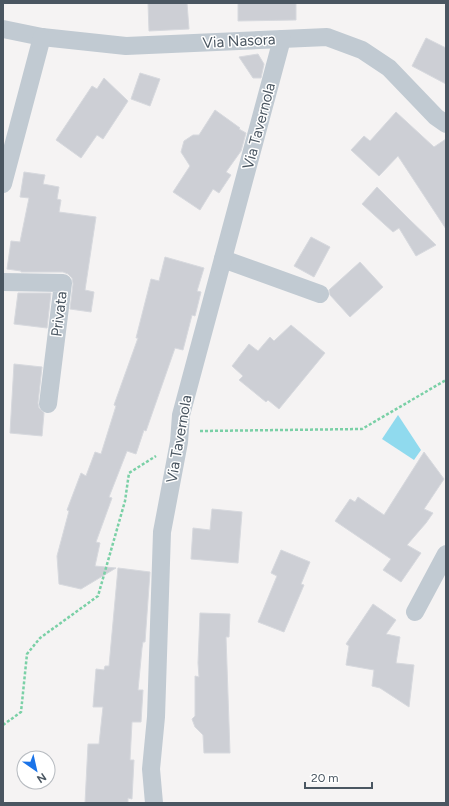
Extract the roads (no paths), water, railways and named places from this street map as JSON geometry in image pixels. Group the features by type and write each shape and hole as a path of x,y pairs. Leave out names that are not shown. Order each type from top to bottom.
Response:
{"street":[{"name":"Via Nasora","path":"3,29 42,37 126,46 327,37 362,50 389,68 436,118 446,124"},
{"path":"3,184 42,37"},
{"name":"Via Tavernola","path":"154,803 151,769 156,717 162,532 179,442 180,415 282,39"},
{"path":"223,259 320,294"},
{"name":"Privata","path":"3,282 63,283 48,404"},
{"path":"415,612 446,554"}],"water":[{"path":"398,415 421,450 414,460 382,439"}]}
